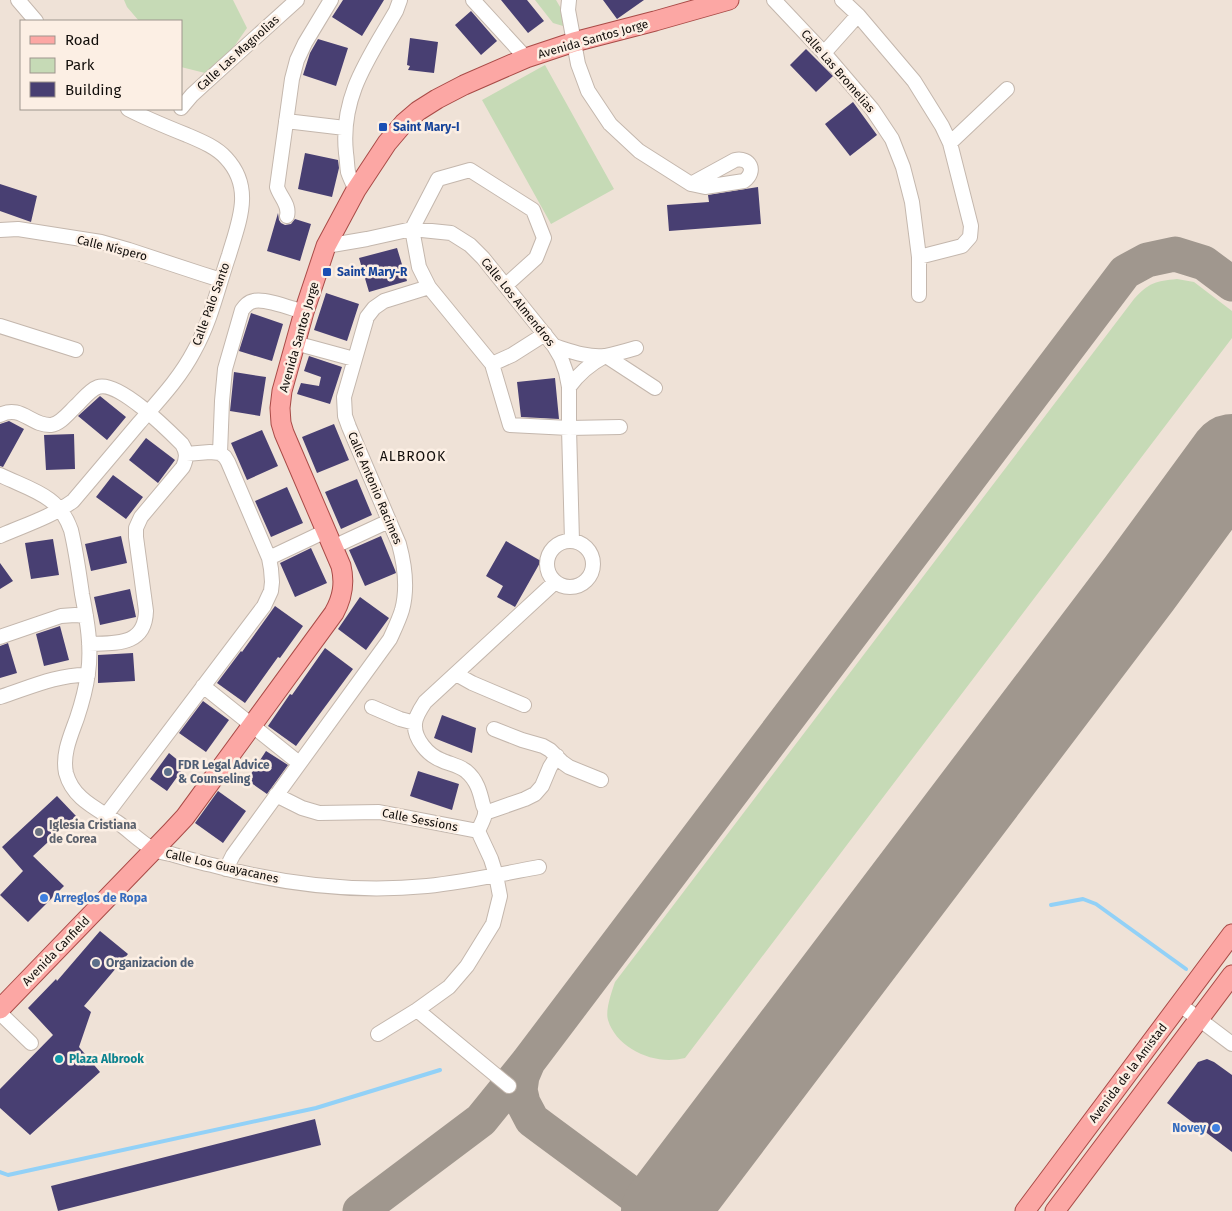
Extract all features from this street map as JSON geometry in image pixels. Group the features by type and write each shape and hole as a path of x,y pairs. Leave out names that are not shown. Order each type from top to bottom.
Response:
{"main road":[{"name":"Avenida Santos Jorge","path":"154,850 185,817 252,726 334,613 343,592 344,577 341,566 284,434 280,408 282,391 295,343 326,246 356,190 387,143 404,123 437,99 526,58 574,42 655,22 729,0"},
{"name":"Avenida Canfield","path":"0,1009 154,850"},
{"name":"Avenida de la Amistad","path":"1024,1211 1232,934"},
{"name":"Avenida de la Amistad","path":"1055,1211 1232,975"}],"street":[{"path":"18,0 35,20"},
{"name":"Calle Las Magnolias","path":"182,108 192,95 298,0"},
{"path":"288,216 288,207 277,187 292,79 297,60 305,43 331,0"},
{"path":"356,190 348,171 345,145 345,128 349,104 356,83 396,11 400,0"},
{"path":"473,0 526,58"},
{"path":"569,0 568,10 578,64 588,91 610,124 639,151 691,184"},
{"name":"Calle Las Bromelias","path":"774,0 824,53 872,109 892,139 903,167 912,202 919,257 919,295"},
{"path":"842,0 914,81 942,126 950,143 971,226 970,238 962,246 919,257"},
{"path":"824,53 858,16"},
{"path":"950,143 1007,89"},
{"name":"Calle Palo Santo","path":"0,536 61,510 73,502 176,380 194,352 208,321 240,219 243,201 242,188 233,167 219,151 130,110"},
{"name":"Calle Las Magnolias","path":"169,128 180,110"},
{"path":"286,121 345,128"},
{"path":"506,285 536,258 544,238 533,210 470,170 438,179 412,229 419,267 429,287 492,364 510,425 569,428 620,427"},
{"name":"Calle Los Almendros","path":"326,246 412,229 451,233 470,244 484,258 554,346 566,372 569,387 572,541"},
{"name":"Calle Níspero","path":"0,230 18,230 101,242 221,280"},
{"name":"Calle Antonio Racimes","path":"226,869 276,795 390,639 402,610 405,588 404,564 400,544 345,416 344,397 367,317 374,308 384,301 429,287"},
{"path":"220,454 225,369 242,310 248,303 258,300 304,312"},
{"path":"0,326 76,350"},
{"path":"492,364 515,354 545,334"},
{"path":"295,343 354,359"},
{"path":"554,346 589,356 606,356 655,388"},
{"path":"569,387 593,362 606,356 636,348"},
{"path":"0,415 14,411 42,424 52,425 61,420 92,390 99,386 105,386 116,390 155,418 182,444 186,454 186,461 183,467 141,517 136,528 146,610 144,626 136,636 119,643 89,644"},
{"path":"106,815 254,621 268,599 272,582 269,558 228,462 220,454 210,452 186,454"},
{"name":"Calle Los Guayacanes","path":"0,475 46,496 61,510 71,530 89,644 88,675 67,749 65,767 70,782 77,794 86,802 123,826 154,850 226,869 293,882 361,888 427,886 539,867"},
{"path":"269,558 389,521"},
{"path":"564,541 580,542 591,553 594,561 591,577 578,587 570,588 555,582 547,570 548,555 552,549 564,541"},
{"path":"378,1034 417,1010 448,987 461,973 493,924 500,896 491,860 478,831 486,813 480,790 473,778 461,768 441,760 429,752 419,738 415,723 420,709 425,702 555,582"},
{"path":"0,636 61,616 86,616"},
{"path":"456,674 472,683 524,705"},
{"path":"0,696 63,676 88,675"},
{"path":"203,686 299,763"},
{"path":"372,707 415,723"},
{"path":"494,729 543,746 569,767 601,780"},
{"path":"486,813 536,794 557,756"},
{"name":"Calle Sessions","path":"276,795 302,808 319,813 379,812 478,831"},
{"path":"1179,1004 1232,1044"},
{"path":"417,1010 509,1086"},
{"path":"0,1014 31,1043"}],"green space":[{"path":"124,0 233,0 247,28 228,55 205,73 182,67 182,20 138,20 127,7"},
{"path":"535,0 556,0 573,29 553,23"},
{"path":"545,65 614,189 551,224 482,100"},
{"path":"1177,279 1194,282 1232,311 1232,338 685,1058 659,1059 641,1054 632,1049 617,1036 608,1020 608,1006 615,982 1134,299 1148,286"}],"building":[{"path":"343,0 384,0 362,36 332,17"},
{"path":"501,0 527,0 544,21 528,33"},
{"path":"603,0 644,0 617,19"},
{"path":"471,11 497,41 481,55 455,25"},
{"path":"410,38 438,42 434,73 408,70 410,66 407,65"},
{"path":"318,39 348,48 336,86 303,75 310,53"},
{"path":"806,49 833,76 816,92 790,65"},
{"path":"853,102 877,135 850,156 825,124"},
{"path":"305,153 338,160 339,168 332,197 298,189"},
{"path":"0,184 37,196 31,222 0,211"},
{"path":"758,187 761,224 669,231 667,205 709,202 708,195"},
{"path":"278,213 279,220 285,225 291,224 295,219 311,224 300,261 267,251"},
{"path":"397,248 407,281 369,292 359,258"},
{"path":"326,293 359,304 347,341 314,330"},
{"path":"251,313 283,324 272,361 239,351"},
{"path":"309,356 342,367 330,404 297,394 301,383 319,386 321,377 304,371"},
{"path":"234,372 266,377 260,416 230,411"},
{"path":"555,378 559,419 521,417 517,382"},
{"path":"100,396 126,417 107,440 78,416"},
{"path":"9,421 24,429 3,467 0,466 0,424"},
{"path":"334,424 349,460 317,473 302,437"},
{"path":"262,430 278,466 247,480 231,443"},
{"path":"74,434 75,469 46,470 44,435"},
{"path":"146,438 175,460 158,483 129,460"},
{"path":"113,475 143,497 126,519 96,497"},
{"path":"357,479 372,515 341,529 325,492"},
{"path":"287,487 303,523 271,537 255,501"},
{"path":"121,536 127,563 91,571 85,544"},
{"path":"381,536 396,573 365,586 349,550"},
{"path":"53,539 59,575 31,579 25,543"},
{"path":"506,541 541,561 515,607 497,597 503,586 486,576"},
{"path":"311,548 327,583 295,597 280,563"},
{"path":"0,563 13,581 0,589"},
{"path":"130,589 136,617 100,625 94,597"},
{"path":"360,597 389,618 366,650 338,629"},
{"path":"275,606 303,626 245,703 217,683"},
{"path":"60,626 69,660 44,666 36,634"},
{"path":"8,643 17,673 0,678 0,646"},
{"path":"325,648 353,669 296,746 268,726"},
{"path":"133,653 135,681 98,683 98,655"},
{"path":"203,701 229,720 206,752 179,733"},
{"path":"442,715 476,728 472,753 434,738"},
{"path":"266,751 288,765 267,794 247,780"},
{"name":"FDR Legal Advice & Counseling","path":"169,753 185,766 167,791 150,779"},
{"path":"418,771 459,784 452,810 410,796"},
{"path":"218,791 246,811 223,843 195,823"},
{"path":"57,796 76,816 33,856 64,886 28,922 0,895 23,871 2,847"},
{"name":"Plaza Albrook","path":"100,931 128,954 84,1006 91,1012 79,1047 100,1072 30,1135 0,1108 0,1089 53,1035 28,1008 56,979 57,981"},
{"name":"Novey","path":"1207,1059 1232,1075 1232,1152 1167,1103 1198,1062"},
{"path":"315,1119 321,1145 58,1211 51,1186"}],"waterway":[{"path":"1051,905 1083,899 1096,904 1186,969"},
{"path":"0,1172 8,1175 316,1108 440,1070"}],"taxiway":[{"path":"360,1211 481,1120 528,1062 1125,272 1147,260 1175,254 1204,263 1232,284"},
{"path":"528,1062 522,1076 520,1090 523,1103 532,1120 655,1211"}],"runway":[{"path":"664,1211 1139,584 1232,457"}],"place":[{"name":"Saint Mary-I","path":"383,127"},
{"name":"Saint Mary-R","path":"327,272"},
{"name":"FDR Legal Advice & Counseling","path":"168,772"},
{"name":"Iglesia Cristiana de Corea","path":"39,832"},
{"name":"Arreglos de Ropa","path":"44,898"},
{"name":"Organizacion de","path":"96,963"},
{"name":"Plaza Albrook","path":"59,1059"},
{"name":"Novey","path":"1216,1128"}],"district":[{"name":"ALBROOK","path":"413,456"}]}
